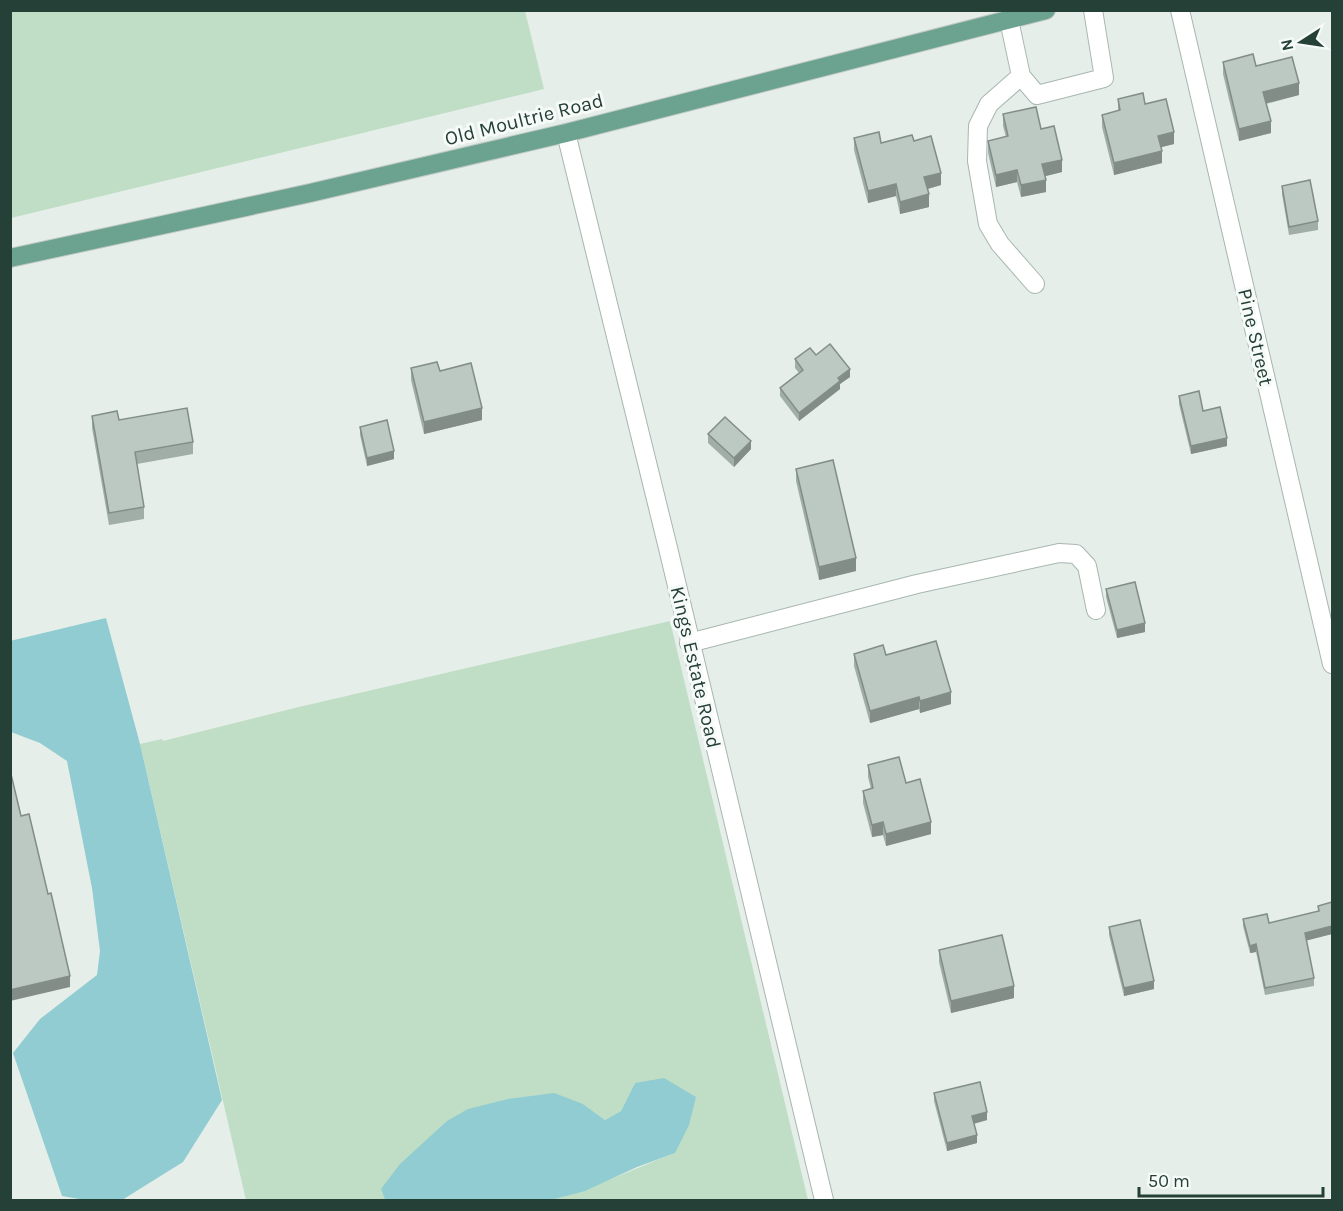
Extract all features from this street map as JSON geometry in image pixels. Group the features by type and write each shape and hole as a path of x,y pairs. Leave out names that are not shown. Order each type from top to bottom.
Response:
{"main road":[{"name":"Old Moultrie Road","path":"10,258 310,193 566,133 1046,10"}],"street":[{"path":"1010,20 1021,76 1037,94 1104,78 1094,10"},
{"name":"Pine Street","path":"1180,10 1332,664"},
{"path":"1021,76 988,104 978,126 977,161 988,224 1000,244 1035,284"},
{"name":"Kings Estate Road","path":"566,133 824,1200"},
{"path":"689,643 917,584 1059,553 1076,554 1087,566 1096,610"}],"green space":[{"path":"10,11 525,11 544,89 11,218"},
{"path":"670,621 808,1200 551,1200 675,1153 635,1083 621,1111 605,1120 583,1104 381,1189 385,1200 246,1200 140,744 162,739 163,741"}],"water":[{"path":"106,618 140,744 222,1100 183,1162 122,1200 85,1200 62,1196 13,1053 40,1019 97,975 100,951 92,888 67,761 40,743 11,732 10,641"},
{"path":"664,1078 696,1097 689,1125 675,1153 637,1167 585,1191 551,1200 385,1200 381,1189 400,1164 447,1121 468,1109 508,1099 554,1093 583,1104 605,1120 621,1111 635,1083"}],"building":[{"path":"1253,54 1256,66 1292,57 1299,83 1263,92 1271,121 1239,129 1223,62"},
{"path":"1143,93 1145,104 1166,99 1174,132 1158,136 1162,151 1114,163 1102,115 1120,110 1118,99"},
{"path":"1036,107 1041,129 1054,126 1062,160 1042,164 1046,180 1021,185 1017,170 996,175 988,141 1008,136 1003,114"},
{"path":"879,132 881,143 912,135 914,141 931,136 941,173 924,177 929,194 900,202 896,184 868,191 854,138"},
{"path":"1310,180 1318,221 1289,227 1282,186"},
{"path":"830,344 850,369 838,378 840,381 799,413 780,388 803,370 795,359 810,348 816,355"},
{"path":"437,362 440,371 471,363 482,408 424,422 411,368"},
{"path":"1199,391 1203,411 1220,407 1227,438 1191,446 1179,396"},
{"path":"187,408 193,442 135,452 144,507 109,513 92,416 117,411 119,420"},
{"path":"725,417 751,441 734,458 708,434"},
{"path":"387,420 394,451 367,458 360,427"},
{"path":"833,460 856,558 819,567 796,469"},
{"path":"1135,582 1145,623 1117,630 1106,589"},
{"path":"936,641 951,692 920,701 919,697 870,711 854,654 883,645 886,655"},
{"path":"899,757 906,783 920,779 931,822 886,834 883,822 872,825 863,791 873,788 868,765"},
{"path":"10,770 21,816 29,814 48,894 51,893 70,976 10,990"},
{"path":"1332,902 1332,926 1305,933 1314,978 1265,988 1256,944 1250,946 1243,919 1267,914 1269,923 1319,911 1318,906"},
{"path":"1140,920 1154,981 1124,988 1109,927"},
{"path":"1002,935 1014,986 951,1001 939,950"},
{"path":"980,1082 987,1112 972,1116 977,1135 947,1143 934,1093"}]}
